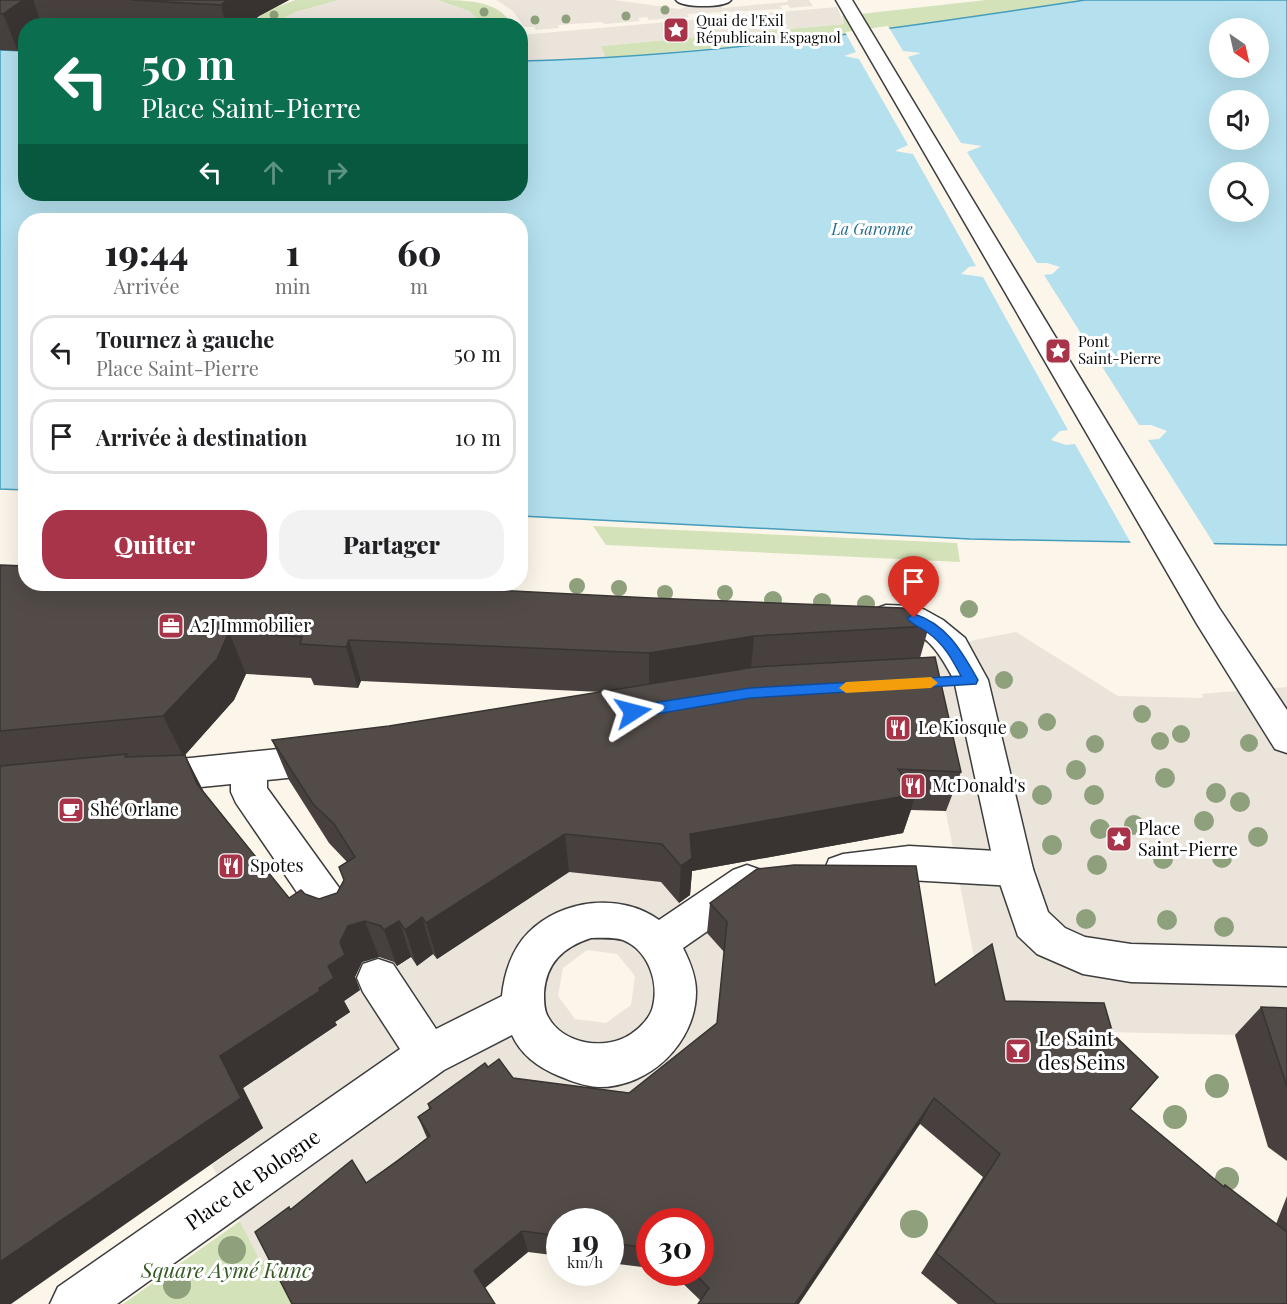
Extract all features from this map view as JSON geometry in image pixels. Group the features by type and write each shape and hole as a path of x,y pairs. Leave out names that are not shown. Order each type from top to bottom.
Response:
{"street":[{"path":"684,0 723,0"},
{"path":"846,3 1187,580 1287,739"},
{"path":"854,616 914,618 933,629 953,647 956,681 1014,869 1032,923 1051,941 1083,955 1131,963 1287,967"},
{"path":"118,780 248,768 353,755"},
{"path":"248,768 249,792 336,916"},
{"path":"658,943 744,882 909,863 1014,869"},
{"path":"591,920 616,920 639,928 658,943 671,963 674,974 676,986 674,1010 663,1032 645,1051 621,1062 595,1066 570,1061 547,1049 531,1030 523,1007 523,982 531,959 547,940 567,926 591,920"},
{"path":"378,978 429,1055"},
{"name":"Place de Bologne","path":"75,1304 429,1055 523,1007"}],"green space":[{"path":"295,0 339,0 296,12 284,18 257,18 267,11"},
{"path":"437,0 480,3 499,11 507,18 476,18 469,11"},
{"path":"986,0 1085,0 835,37 606,58 600,46 698,37 700,40 710,39 708,36 844,24 842,16"},
{"path":"593,526 957,543 960,562 606,545"},
{"name":"Square Aymé Kunc","path":"240,1221 261,1262 274,1253 301,1304 123,1304"}],"shaded area":[{"path":"339,0 437,0 469,11 476,18 284,18 296,12"},
{"path":"496,0 614,0 680,9 696,4 724,2 722,8 787,2 788,0 809,0 813,6 790,8 788,5 780,6 782,9 687,14 689,17 649,20 647,17 638,18 640,21 558,25 559,28 536,30 534,27 528,27 528,18 518,18 513,11"},
{"name":"Quai de l'Exil Républicain Espagnol","path":"837,7 844,24 709,36 710,39 700,40 698,37 601,46 606,58 528,61 528,34"},
{"name":"Place Saint-Pierre","path":"1016,632 1118,696 1203,698 1202,694 1287,687 1287,1036 1014,1030 979,983 917,663 974,640"},
{"path":"569,872 661,882 724,952 714,1051 630,1118 440,1133 261,1263 212,1165 263,1128 242,1086 337,1025 335,1022 344,1001 378,978 411,958 417,966 433,954 437,959","holes":["587,950 617,954 635,976 631,1005 606,1023 575,1019 558,996 563,968"]}],"water":[{"name":"La Garonne","path":"1085,0 1287,0 1287,545 970,539 528,516 528,213 18,213 18,490 0,489 0,50 18,51 18,201 528,201 528,61 663,54 804,40"}],"pier":[{"name":"Pont Saint-Pierre","path":"888,26 903,51 921,53 908,57 961,143 982,146 967,152 1037,263 1060,267 1052,274 1044,275 1139,425 1151,425 1167,431 1159,439 1148,440 1216,547 1132,545 1075,444 1066,445 1051,440 1060,431 1068,430 983,277 961,274 969,267 976,266 913,154 895,151 908,145 859,59 844,56 856,52 845,32"}],"building":[{"path":"0,0 23,0 0,14"},
{"path":"131,0 227,0 221,5"},
{"path":"0,565 18,566 18,591 512,591 903,608 928,621 929,626 754,636 649,653 349,640 346,647 300,644 302,637 229,632 217,659 163,716 0,731"},
{"path":"935,657 961,772 898,769 916,794 690,834 692,858 681,866 662,844 565,834 426,923 422,917 405,930 399,921 384,930 381,926 365,921 348,926 340,942 345,955 328,966 334,978 319,988 320,991 220,1056 241,1098 0,1262 0,766 127,754 125,757 185,755 197,784 289,898 301,890 319,899 337,893 344,880 339,867 355,857 334,824 313,804 272,740 389,726 755,667"},
{"path":"794,865 916,866 935,985 992,944 1005,1001 1104,1003 1113,1034 1158,1077 1130,1109 1224,1187 1225,1185 1287,1232 1287,1304 997,1304 936,1253 1000,1154 934,1098 795,1304 698,1304 709,1288 707,1286 714,1286 714,1208 636,1208 636,1246 624,1245 624,1208 546,1208 546,1234 522,1231 474,1271 495,1304 292,1304 255,1232 289,1207 290,1210 352,1160 366,1183 399,1160 430,1136 418,1117 431,1108 428,1104 485,1063 488,1067 499,1059 513,1078 629,1093 717,1023 727,922 710,903 757,869"},
{"path":"1261,1007 1287,1008 1287,1087"}],"slow traffic":[{"path":"846,688 931,683"}],"place":[{"name":"Quai de l'Exil Républicain Espagnol","path":"676,30"},
{"name":"Pont Saint-Pierre","path":"1058,351"},
{"name":"A2J Immobilier","path":"171,626"},
{"name":"Le Kiosque","path":"898,728"},
{"name":"McDonald's","path":"913,786"},
{"name":"Shé Orlane","path":"71,810"},
{"name":"Place Saint-Pierre","path":"1119,839"},
{"name":"Spotes","path":"231,866"},
{"name":"Le Saint des Seins","path":"1018,1051"}],"route":[{"path":"633,712 750,693 971,680 953,647 933,629 914,618"}]}
